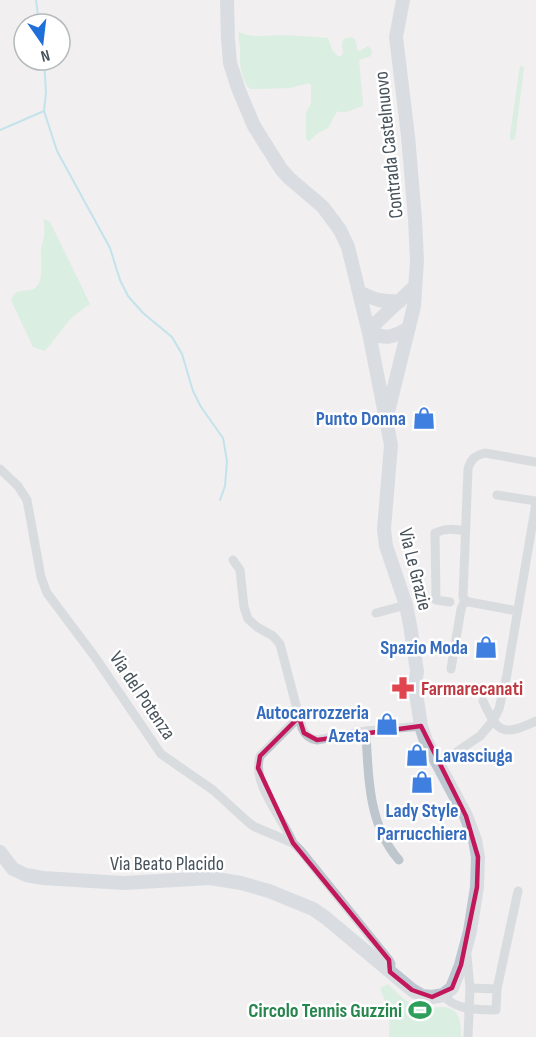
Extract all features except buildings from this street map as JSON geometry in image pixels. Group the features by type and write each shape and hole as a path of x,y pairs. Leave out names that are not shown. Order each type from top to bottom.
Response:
{"main road":[{"name":"Via Le Grazie","path":"227,0 230,63 237,88 254,126 281,169 323,207 340,230 348,247 360,292 391,446 384,529 386,546 406,605 417,671 415,686 421,726 426,741 466,816 475,840 478,857 477,887 466,947 447,991"},
{"name":"Contrada Castelnuovo","path":"386,417 414,306 417,261 408,135 396,38 403,0"},
{"path":"409,328 389,338 369,333 377,322 415,286"},
{"path":"360,292 384,302 400,301"},
{"name":"Via Beato Placido","path":"0,852 13,869 26,875 43,878 124,883 210,878 269,891 313,909 422,996 432,997 447,991"}],"street":[{"path":"452,669 461,609 465,600 463,597 465,531 468,469 471,460 476,455 484,453 536,462"},
{"name":"Via del Potenza","path":"0,469 18,486 27,500 41,576 47,593 95,657 161,754 213,790 255,827 293,843 308,858 389,960 390,972"},
{"path":"439,764 480,736 492,722 499,709 507,674 536,504 497,495"},
{"path":"450,602 436,600 435,534 451,528 465,531"},
{"path":"233,560 240,570 244,608 248,619 273,636 280,644 304,733 310,739 317,740 366,731 421,726"},
{"path":"465,600 517,611"},
{"path":"376,613 406,605"},
{"path":"483,701 492,722 502,729 516,730 536,721"},
{"path":"293,843 264,788 258,761 260,756 299,717"},
{"path":"366,731 369,780 378,823 391,850 399,860"},
{"path":"497,989 470,992 447,991 448,1000 461,1008 496,1010 497,989 518,891"},
{"name":"Via Le Grazie","path":"466,947 470,992 468,1037"}],"highlighted area":[{"path":"299,717 304,733 317,740 421,726 466,816 478,857 477,887 461,965 452,988 432,997 412,990 390,972 389,960 293,843 258,768 260,756"}],"green space":[{"path":"239,32 257,36 328,38 332,50 338,56 343,53 343,40 346,38 355,39 358,51 368,46 372,50 371,56 359,60 363,106 347,112 337,111 328,128 309,141 306,139 306,113 311,103 311,85 309,83 290,88 250,89 241,69"},
{"path":"520,66 524,67 515,139 512,140 510,135"},
{"path":"44,219 50,222 90,304 72,317 45,351 33,347 11,300 16,293 35,288 40,281"},
{"name":"Circolo Tennis Guzzini","path":"388,984 404,999 417,1007 441,1007 452,1010 460,1021 461,1037 389,1037 390,1015 380,988"}],"waterway":[{"path":"36,0 38,12"},
{"path":"45,72 44,111 57,151 110,248 120,280 128,296 143,313 172,337 182,354 193,391 201,407 223,438 227,461 225,486 220,500"},
{"path":"0,130 44,111"}],"place":[{"name":"Punto Donna","path":"424,418"},
{"name":"Spazio Moda","path":"486,647"},
{"name":"Farmarecanati","path":"403,688"},
{"name":"Autocarrozzeria Azeta","path":"387,724"},
{"name":"Lavasciuga","path":"417,755"},
{"name":"Lady Style Parrucchiera","path":"422,782"},
{"name":"Circolo Tennis Guzzini","path":"420,1010"}]}
